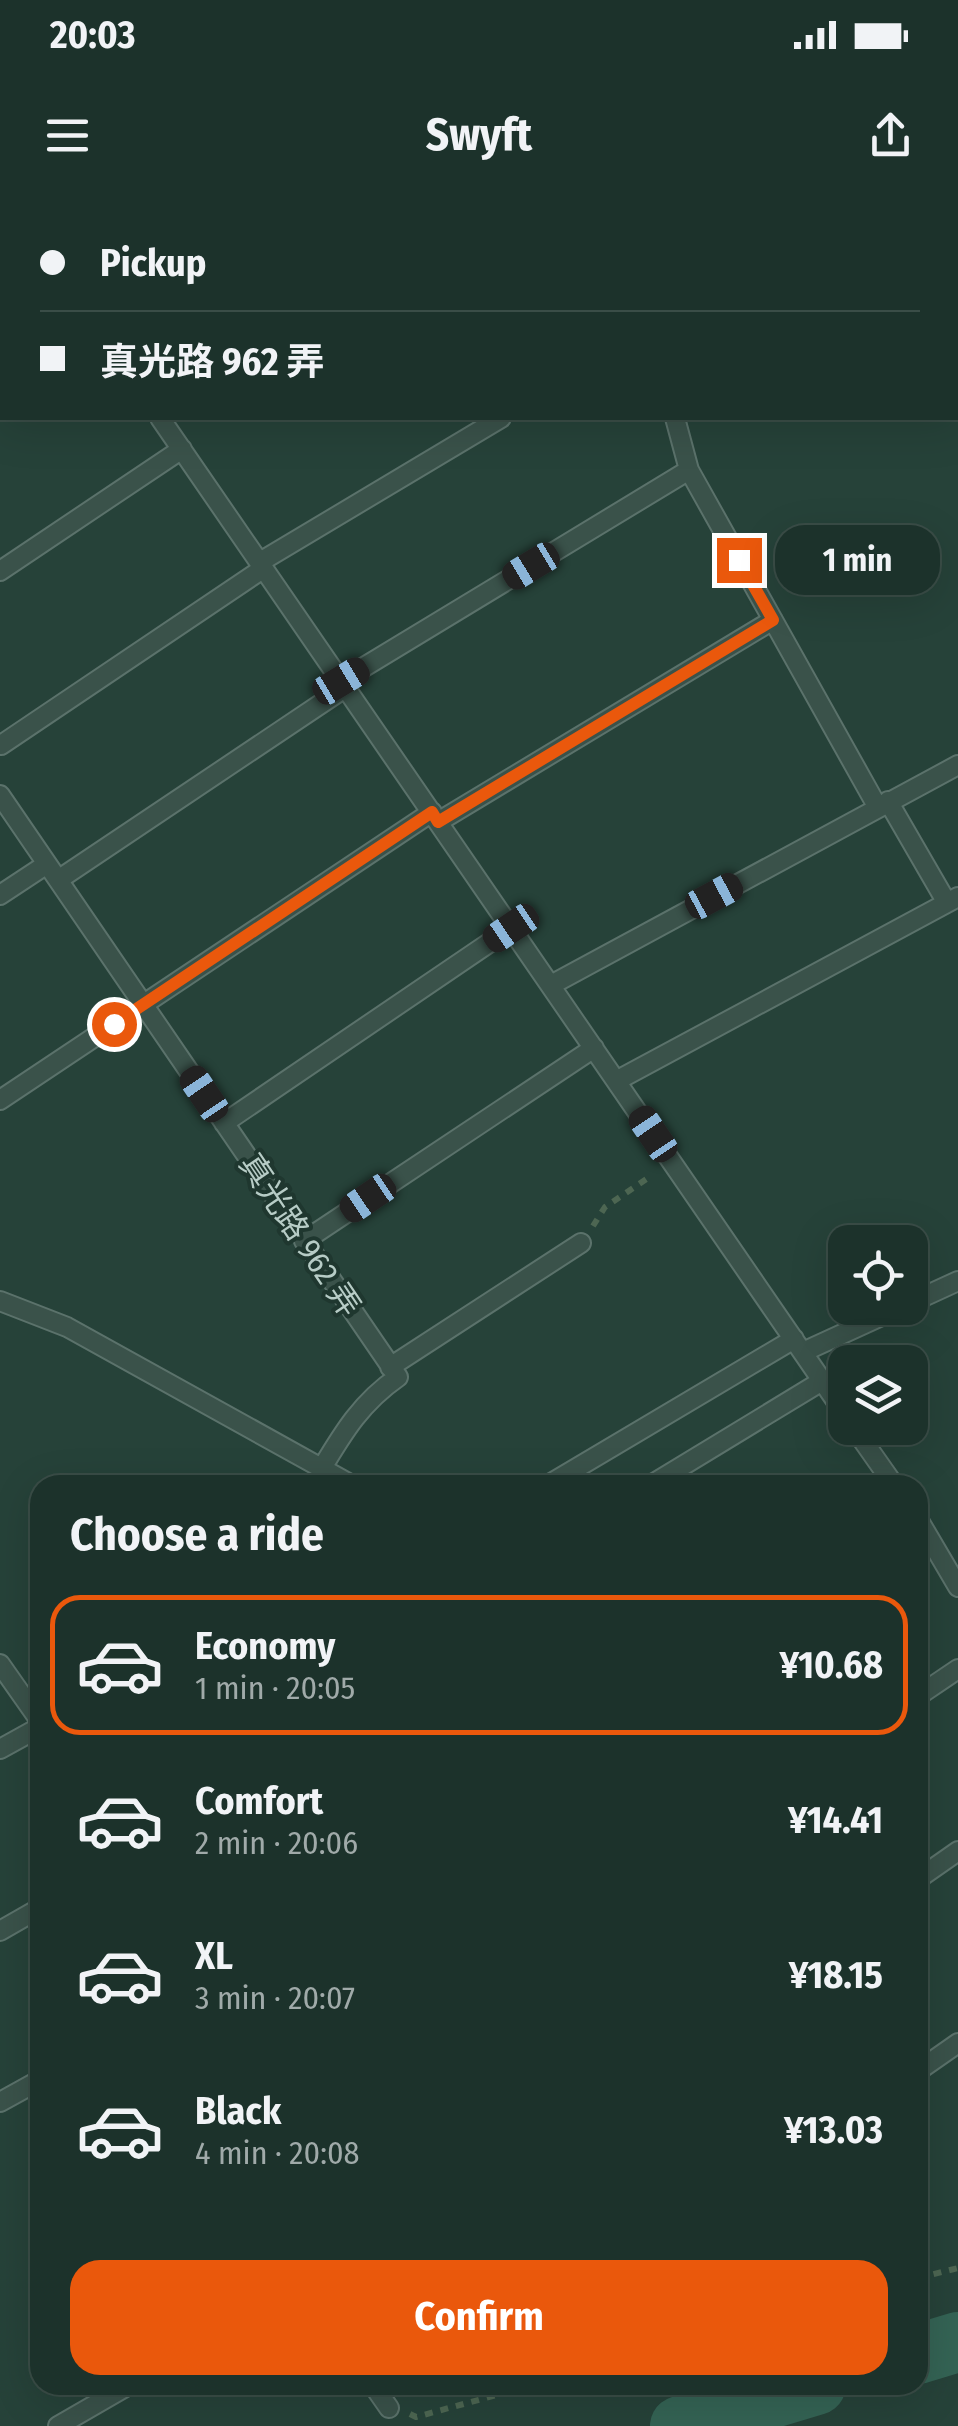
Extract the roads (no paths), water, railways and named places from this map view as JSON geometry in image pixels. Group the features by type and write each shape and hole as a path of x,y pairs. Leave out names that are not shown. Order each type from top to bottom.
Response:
{"lane":[{"path":"161,420 828,1390"},
{"path":"0,745 262,565 498,420"},
{"path":"616,1081 953,900 883,804 773,620 689,470 676,420"},
{"path":"0,571 182,449"},
{"path":"0,895 52,872 343,684 689,470"},
{"path":"0,1100 435,817 773,620"},
{"path":"550,985 958,765"},
{"name":"真光路 962 弄","path":"0,795 390,1366"},
{"path":"224,1123 511,928"},
{"path":"304,1240 594,1048"},
{"path":"322,1468 352,1416 373,1394 398,1377 390,1366 582,1244"},
{"path":"928,1295 958,1281"},
{"path":"0,1300 67,1327 334,1475"},
{"path":"566,1475 798,1346 824,1342 862,1325"},
{"path":"667,1475 822,1381"},
{"path":"866,1445 887,1475"},
{"path":"928,1536 958,1587"},
{"path":"0,1664 30,1709"},
{"path":"928,1689 958,1669"},
{"path":"0,1749 30,1730"},
{"path":"928,1871 958,1851"},
{"path":"0,1931 30,1914"},
{"path":"928,2064 958,2043"},
{"path":"0,2102 30,2086"},
{"path":"58,2426 112,2395"},
{"path":"380,2395 389,2408"}],"waterway":[{"path":"928,2351 958,2342"},
{"path":"680,2426 783,2395"}]}
